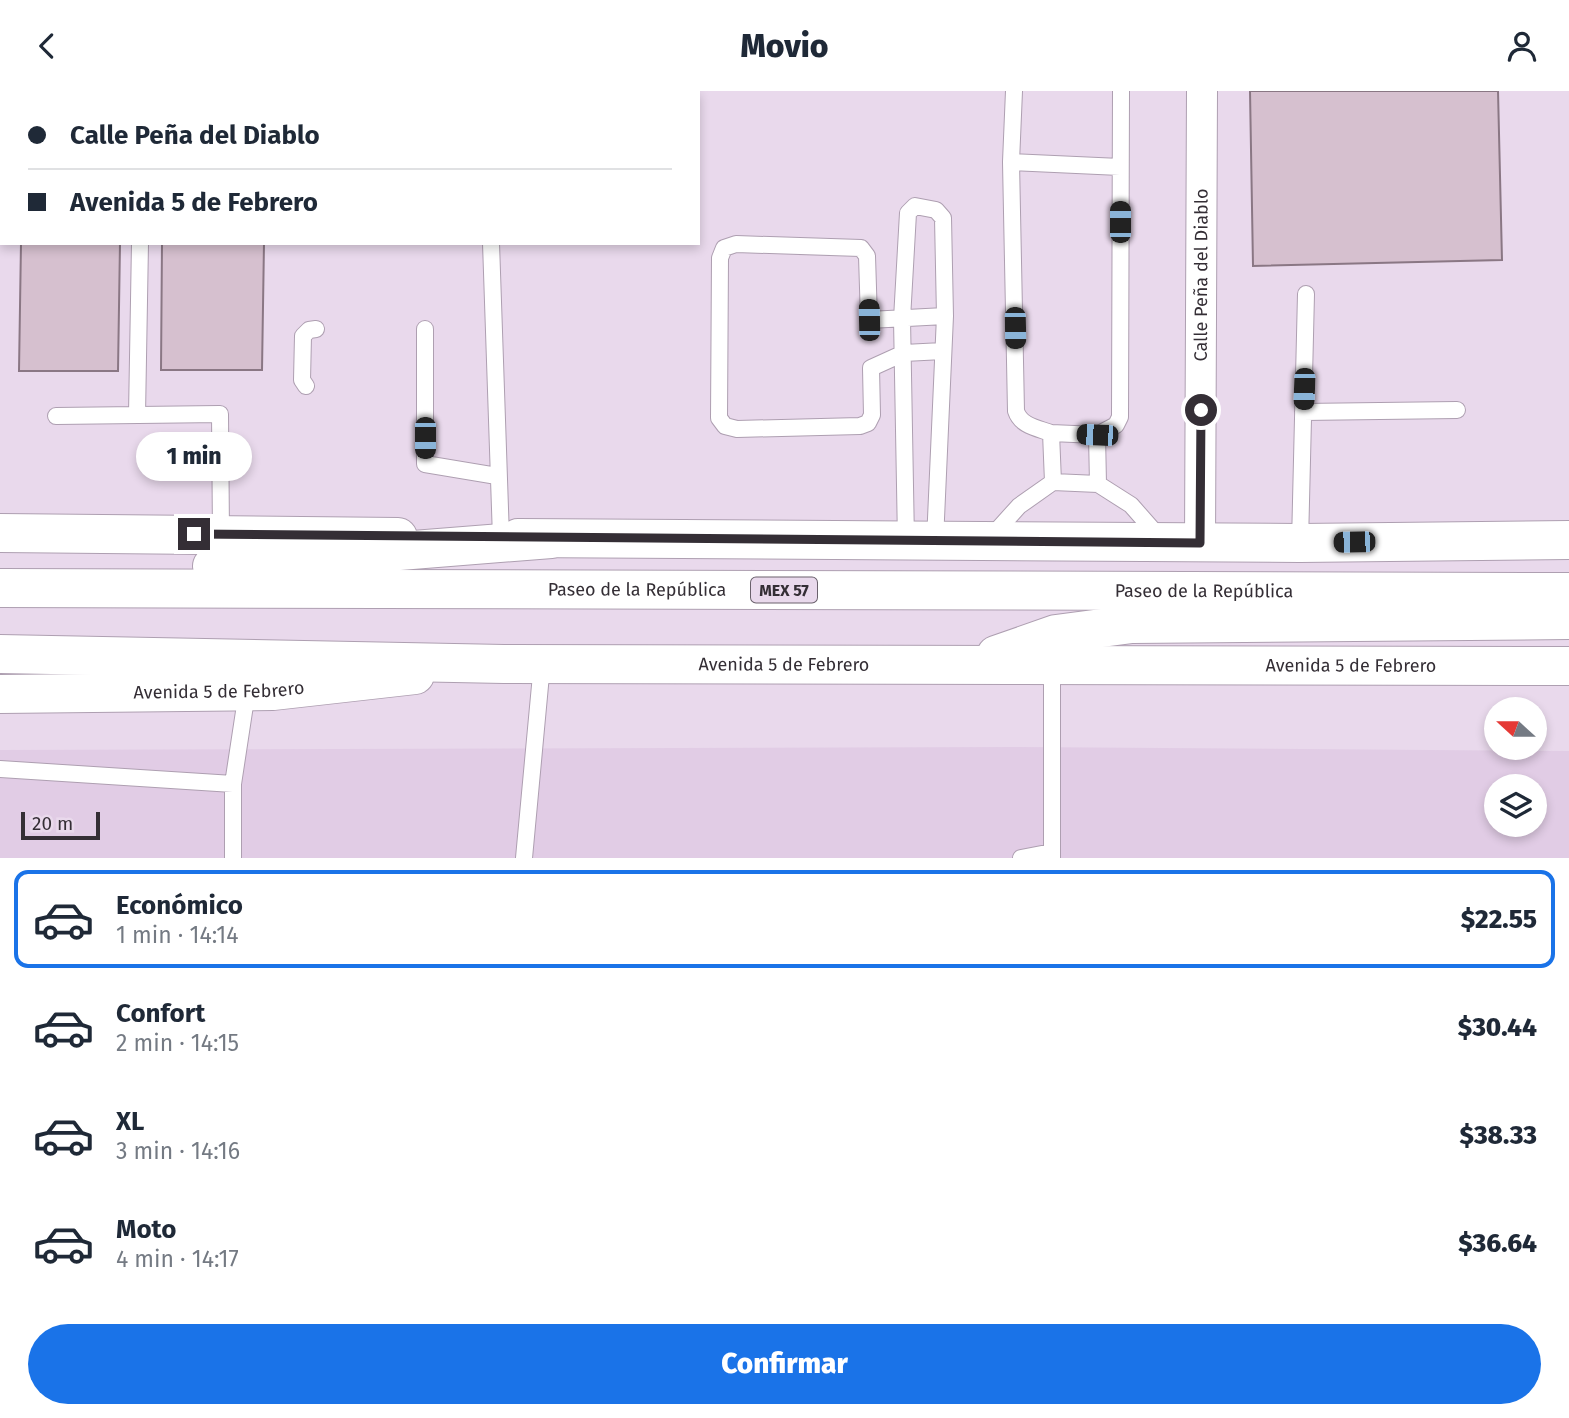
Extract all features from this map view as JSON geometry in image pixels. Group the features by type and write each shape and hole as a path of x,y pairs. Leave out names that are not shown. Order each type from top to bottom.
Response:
{"main road":[{"path":"0,533 1182,543 1569,540"},
{"path":"0,585 551,539"},
{"name":"Paseo de la República","path":"0,585 1569,592"},
{"path":"964,666 1056,634 1132,624 1569,620"},
{"path":"0,654 504,664"},
{"name":"Avenida 5 de Febrero","path":"0,694 247,691 504,664 1569,666"}],"street":[{"name":"Calle Peña del Diablo","path":"1182,543 1202,91"}],"lane":[{"path":"1014,91 1011,162 1016,411 1019,419 1025,423 1051,433 1097,435 1116,425 1120,417 1121,91"},
{"path":"1011,162 1120,167"},
{"path":"915,206 936,210 943,218 945,316 921,541 902,319 908,213 915,206"},
{"path":"943,351 904,353 871,368 872,415 868,423 860,426 737,429 725,426 719,418 720,258 724,248 736,244 861,248 867,257 869,320 945,316"},
{"path":"137,415 140,245"},
{"path":"491,245 501,538"},
{"path":"1300,543 1306,294"},
{"path":"306,386 302,380 303,336 309,330 316,329"},
{"path":"425,329 425,464 497,476"},
{"path":"1303,412 1457,410"},
{"path":"56,416 220,414 221,535"},
{"path":"1051,433 1053,482"},
{"path":"1097,435 1098,484"},
{"path":"987,542 1019,506 1053,482 1098,484 1182,543"},
{"path":"524,858 542,664"},
{"path":"1021,858 1052,855 1052,665"},
{"path":"233,858 233,784 247,691"},
{"path":"0,769 233,784"}],"shaded area":[{"path":"1017,747 1484,750 1484,760 1547,760 1547,751 1569,751 1569,858 0,858 0,750"}],"building":[{"path":"1250,91 1498,91 1502,260 1253,266"},
{"path":"21,245 120,245 118,371 19,371"},
{"path":"162,245 264,245 262,370 161,370"}],"route":[{"path":"194,534 1200,543 1201,410"}]}
